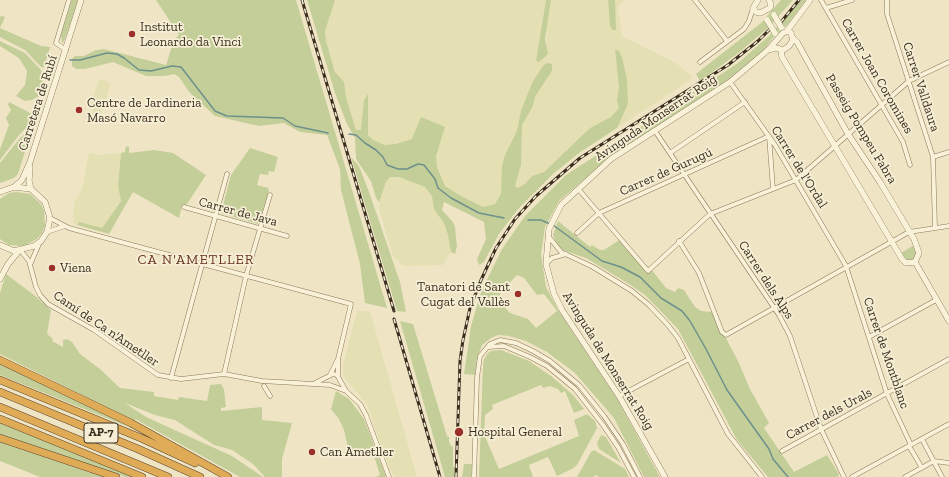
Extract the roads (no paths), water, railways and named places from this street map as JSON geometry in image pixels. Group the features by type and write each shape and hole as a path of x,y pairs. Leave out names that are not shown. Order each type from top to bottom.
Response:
{"highway":[{"path":"0,360 132,423 228,477"},
{"path":"0,380 141,438 224,477"},
{"name":"AP-7","path":"0,392 131,446 200,477"},
{"name":"AP-7","path":"0,407 168,477"},
{"path":"0,419 142,477"},
{"path":"0,438 116,477"}],"street":[{"name":"Carretera de Rubí","path":"66,50 56,44 69,0"},
{"name":"Carretera de Rubí","path":"30,162 81,0"},
{"path":"695,0 727,41"},
{"path":"757,6 770,8 771,0"},
{"path":"780,49 789,46 787,32 810,0"},
{"name":"Carrer Joan Coromines","path":"821,0 904,142 910,165"},
{"path":"826,8 852,0"},
{"name":"Carrer Valldaura","path":"887,0 887,14 932,157 935,228"},
{"path":"700,62 744,29 757,6"},
{"path":"757,6 767,20 776,38 782,57 891,241 904,261 908,263 915,262"},
{"name":"Passeig Pompeu Fabra","path":"770,8 787,32 799,45 848,134 880,182 909,232 919,253 915,262 949,321"},
{"name":"Avinguda Monserrat Roig","path":"548,231 561,205 592,175 632,144 730,82 768,50 776,38 787,32"},
{"name":"Avinguda Monserrat Roig","path":"768,50 780,49"},
{"path":"580,191 647,270 651,269 710,214 796,180 909,81 949,62"},
{"name":"Carrer de l'Ordal","path":"730,82 769,136 846,266"},
{"path":"670,153 745,102"},
{"name":"Carrer dels Alps","path":"654,130 774,307 790,336 821,429 844,477"},
{"path":"769,136 773,189"},
{"name":"Carrer de Gurugú","path":"577,233 599,213 769,136"},
{"path":"932,157 949,152"},
{"path":"0,192 14,187 22,180 30,162"},
{"path":"30,162 29,181 31,189 45,202 50,218 47,232 41,241 30,265"},
{"path":"171,378 201,264 227,174"},
{"path":"14,187 31,189"},
{"path":"224,374 246,276 270,195"},
{"name":"Carrer de Java","path":"184,207 287,236"},
{"path":"50,218 65,226 351,304 338,359 337,384 331,385 327,381 338,359"},
{"path":"47,232 65,226"},
{"path":"680,241 699,273 722,332 725,334 730,333 846,266 909,232 949,226"},
{"path":"548,231 552,243 561,252 612,278 649,305 678,338 728,434 762,477"},
{"name":"Avinguda de Monserrat Roig","path":"548,231 546,264 548,278 557,301 619,396 664,477"},
{"path":"0,245 7,249 20,251 32,247 41,241"},
{"path":"0,280 8,264 20,251"},
{"name":"Camí de Ca n'Ametller","path":"20,251 30,265 36,287 40,295 48,304 94,330 158,375 171,378 224,374 266,381 331,385 346,392 360,404 366,415 388,477"},
{"path":"546,264 552,258 566,254"},
{"name":"Carrer de Montblanc","path":"846,266 887,394 922,468"},
{"path":"869,337 936,300"},
{"path":"474,477 477,378 480,356 490,344 505,340 533,351 565,372 588,395 623,444 640,477"},
{"path":"486,348 498,345 514,349 547,366 561,377 584,399 599,419 618,447 634,477"},
{"path":"619,396 689,359"},
{"name":"Carrer dels Urals","path":"782,451 949,359"},
{"path":"329,376 335,374 338,378"},
{"name":"Camí de Ca n'Ametller","path":"313,384 329,376"},
{"name":"Camí de Ca n'Ametller","path":"338,378 346,392"},
{"path":"264,386 270,396"},
{"path":"852,477 949,424"},
{"path":"922,439 942,477"},
{"path":"905,477 934,462 949,463"}],"waterway":[{"path":"70,60 80,60 107,53 117,54 139,70 151,71 172,66 181,67 215,111 227,116 283,118 295,126 328,133"},
{"path":"349,134 356,135 376,150 383,157 387,165 398,169 407,169 418,164 424,165 435,179 438,188 451,198 479,213 504,218"},
{"path":"528,220 541,220 550,224"},
{"path":"553,225 602,261 621,267 640,277 661,298 682,311 690,321 706,349 727,390 769,449 773,459 788,477"}],"railway":[{"path":"302,0 394,311"},
{"path":"781,22 799,0"},
{"path":"456,477 460,361 470,308 496,248 515,219 536,196 580,158 728,65 758,41 770,29"},
{"path":"394,319 440,477"}],"place":[{"name":"Institut Leonardo da Vinci","path":"132,34"},
{"name":"Centre de Jardineria Masó Navarro","path":"79,110"},
{"name":"Viena","path":"52,268"},
{"name":"Tanatori de Sant Cugat del Vallès","path":"518,294"},
{"name":"Hospital General","path":"459,432"},
{"name":"Can Ametller","path":"312,452"}],"district":[{"name":"CA N'AMETLLER","path":"196,260"}]}
